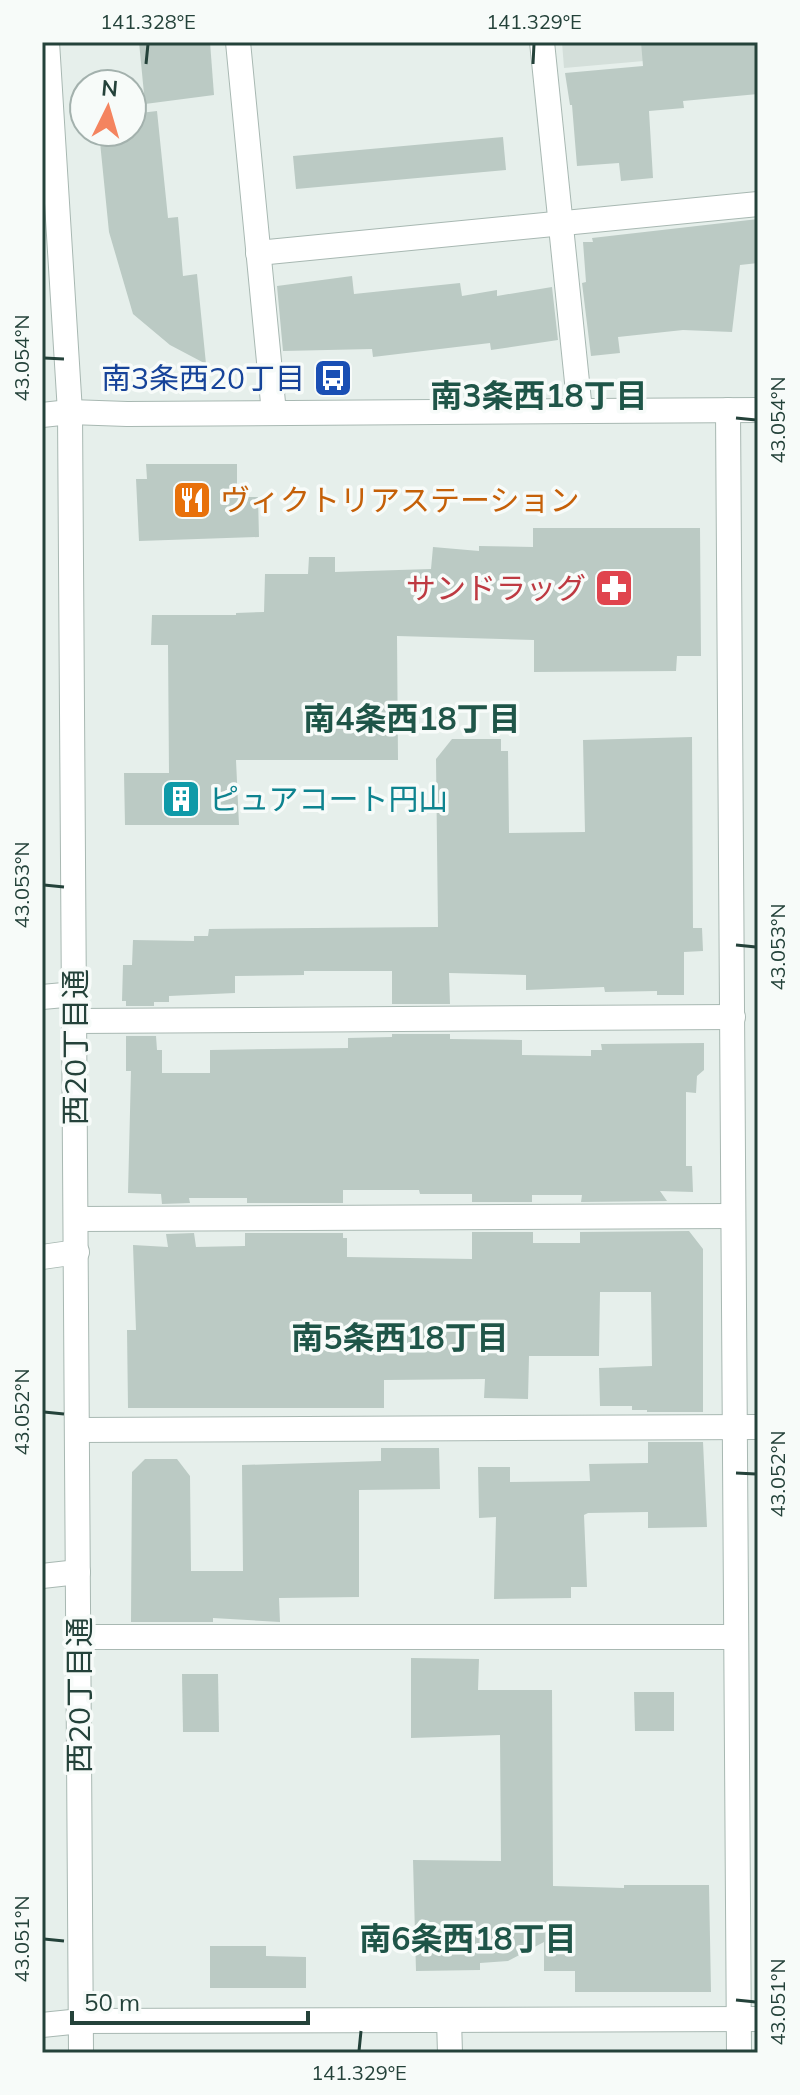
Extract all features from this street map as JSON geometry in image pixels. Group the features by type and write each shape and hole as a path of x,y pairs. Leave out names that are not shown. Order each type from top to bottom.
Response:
{"street":[{"name":"西20丁目通","path":"47,42 70,412 81,2053"},
{"path":"238,42 274,413"},
{"path":"542,42 580,411"},
{"path":"258,253 758,204"},
{"path":"728,410 733,1216 746,1428 744,1653 748,2019 739,2053"},
{"path":"42,415 70,412 758,410"},
{"path":"42,997 75,994"},
{"path":"75,1021 733,1017"},
{"path":"77,1219 733,1216"},
{"path":"42,1257 77,1252"},
{"path":"78,1430 746,1428"},
{"path":"42,1576 78,1572"},
{"path":"79,1637 744,1653"},
{"path":"42,2025 81,2021 748,2019"},
{"path":"449,2020 450,2053"}],"shaded area":[{"path":"562,42 758,42 758,51 564,68"},
{"path":"758,464 758,1115 755,467"}],"building":[{"path":"139,42 210,42 214,95 148,104 148,68 142,68"},
{"path":"641,42 758,42 758,94 683,101 684,108 649,111 653,178 621,181 619,163 577,166 572,105 565,73 643,66"},
{"path":"157,111 168,218 178,217 183,276 197,274 206,364 170,345 133,314 109,232 101,148 148,148 148,112"},
{"path":"503,137 506,170 296,189 293,156"},
{"path":"758,219 758,263 740,265 732,332 683,330 618,337 620,353 591,356 582,283 586,282 583,242 593,242 592,238"},
{"path":"352,276 354,294 460,283 462,296 497,290 497,296 552,287 558,340 491,350 490,343 373,357 372,349 283,351 277,286"},
{"path":"146,464 237,464 237,497 258,497 259,537 139,541 136,479 147,479"},
{"path":"533,528 700,528 701,656 677,656 676,671 534,672 534,640 397,636 398,760 236,760 239,825 125,825 124,773 169,773 168,645 151,645 152,615 264,612 265,574 308,574 309,557 335,557 335,572 431,569 433,547 479,551 479,546 533,547"},
{"path":"692,737 693,928 702,928 703,951 684,952 684,995 657,995 657,991 605,992 604,987 526,990 526,975 449,973 450,1004 392,1004 392,971 304,971 304,975 235,976 235,993 169,996 169,1002 154,1002 154,1006 126,1006 126,1001 122,1001 123,965 132,965 133,940 194,941 194,936 208,936 209,929 438,927 436,759 452,739 501,739 501,751 508,751 509,833 585,832 583,740"},
{"path":"392,1034 450,1034 450,1039 522,1040 522,1055 591,1056 591,1050 602,1050 601,1044 704,1043 704,1070 697,1076 696,1093 686,1092 686,1166 692,1166 693,1192 660,1191 667,1201 581,1202 582,1195 532,1195 532,1202 472,1202 472,1194 343,1190 343,1203 247,1203 247,1198 189,1198 190,1203 162,1204 161,1194 128,1193 131,1071 126,1071 126,1036 156,1036 157,1050 162,1050 162,1073 210,1073 210,1050 348,1048 348,1038 392,1037"},
{"path":"689,1231 703,1249 703,1412 647,1412 632,1410 632,1406 600,1406 599,1368 652,1366 651,1292 600,1292 599,1356 529,1356 528,1399 484,1398 485,1379 384,1380 384,1408 128,1408 127,1330 136,1330 133,1245 168,1247 166,1234 194,1233 196,1247 245,1246 245,1233 343,1233 343,1238 347,1238 347,1257 472,1259 472,1232 533,1232 533,1243 580,1243 580,1232"},
{"path":"648,1442 703,1442 707,1527 648,1528 648,1512 588,1513 584,1515 587,1587 571,1587 571,1598 494,1599 496,1517 479,1518 478,1467 510,1467 510,1482 590,1481 589,1464 648,1463"},
{"path":"381,1448 439,1448 440,1489 359,1490 359,1597 279,1598 280,1622 213,1618 213,1622 131,1622 132,1472 145,1459 177,1459 190,1476 191,1571 243,1571 242,1465 381,1461"},
{"path":"411,1658 479,1659 478,1690 552,1690 553,1886 624,1888 624,1885 709,1885 711,1992 575,1992 575,1971 544,1971 544,1942 508,1961 480,1963 480,1970 416,1971 413,1860 501,1861 500,1735 411,1738"},
{"path":"182,1674 218,1674 219,1732 183,1732"},
{"path":"634,1692 674,1692 674,1731 635,1731"},
{"path":"210,1946 266,1946 266,1956 306,1957 306,1988 210,1988"}],"place":[{"name":"南3条西20丁目","path":"333,378"},
{"name":"ヴィクトリアステーション","path":"192,500"},
{"name":"サンドラッグ","path":"614,588"},
{"name":"ピュアコート円山","path":"181,799"}],"district":[{"name":"南3条西18丁目","path":"539,395"},
{"name":"南4条西18丁目","path":"412,718"},
{"name":"南5条西18丁目","path":"400,1337"},
{"name":"南6条西18丁目","path":"468,1938"}]}
